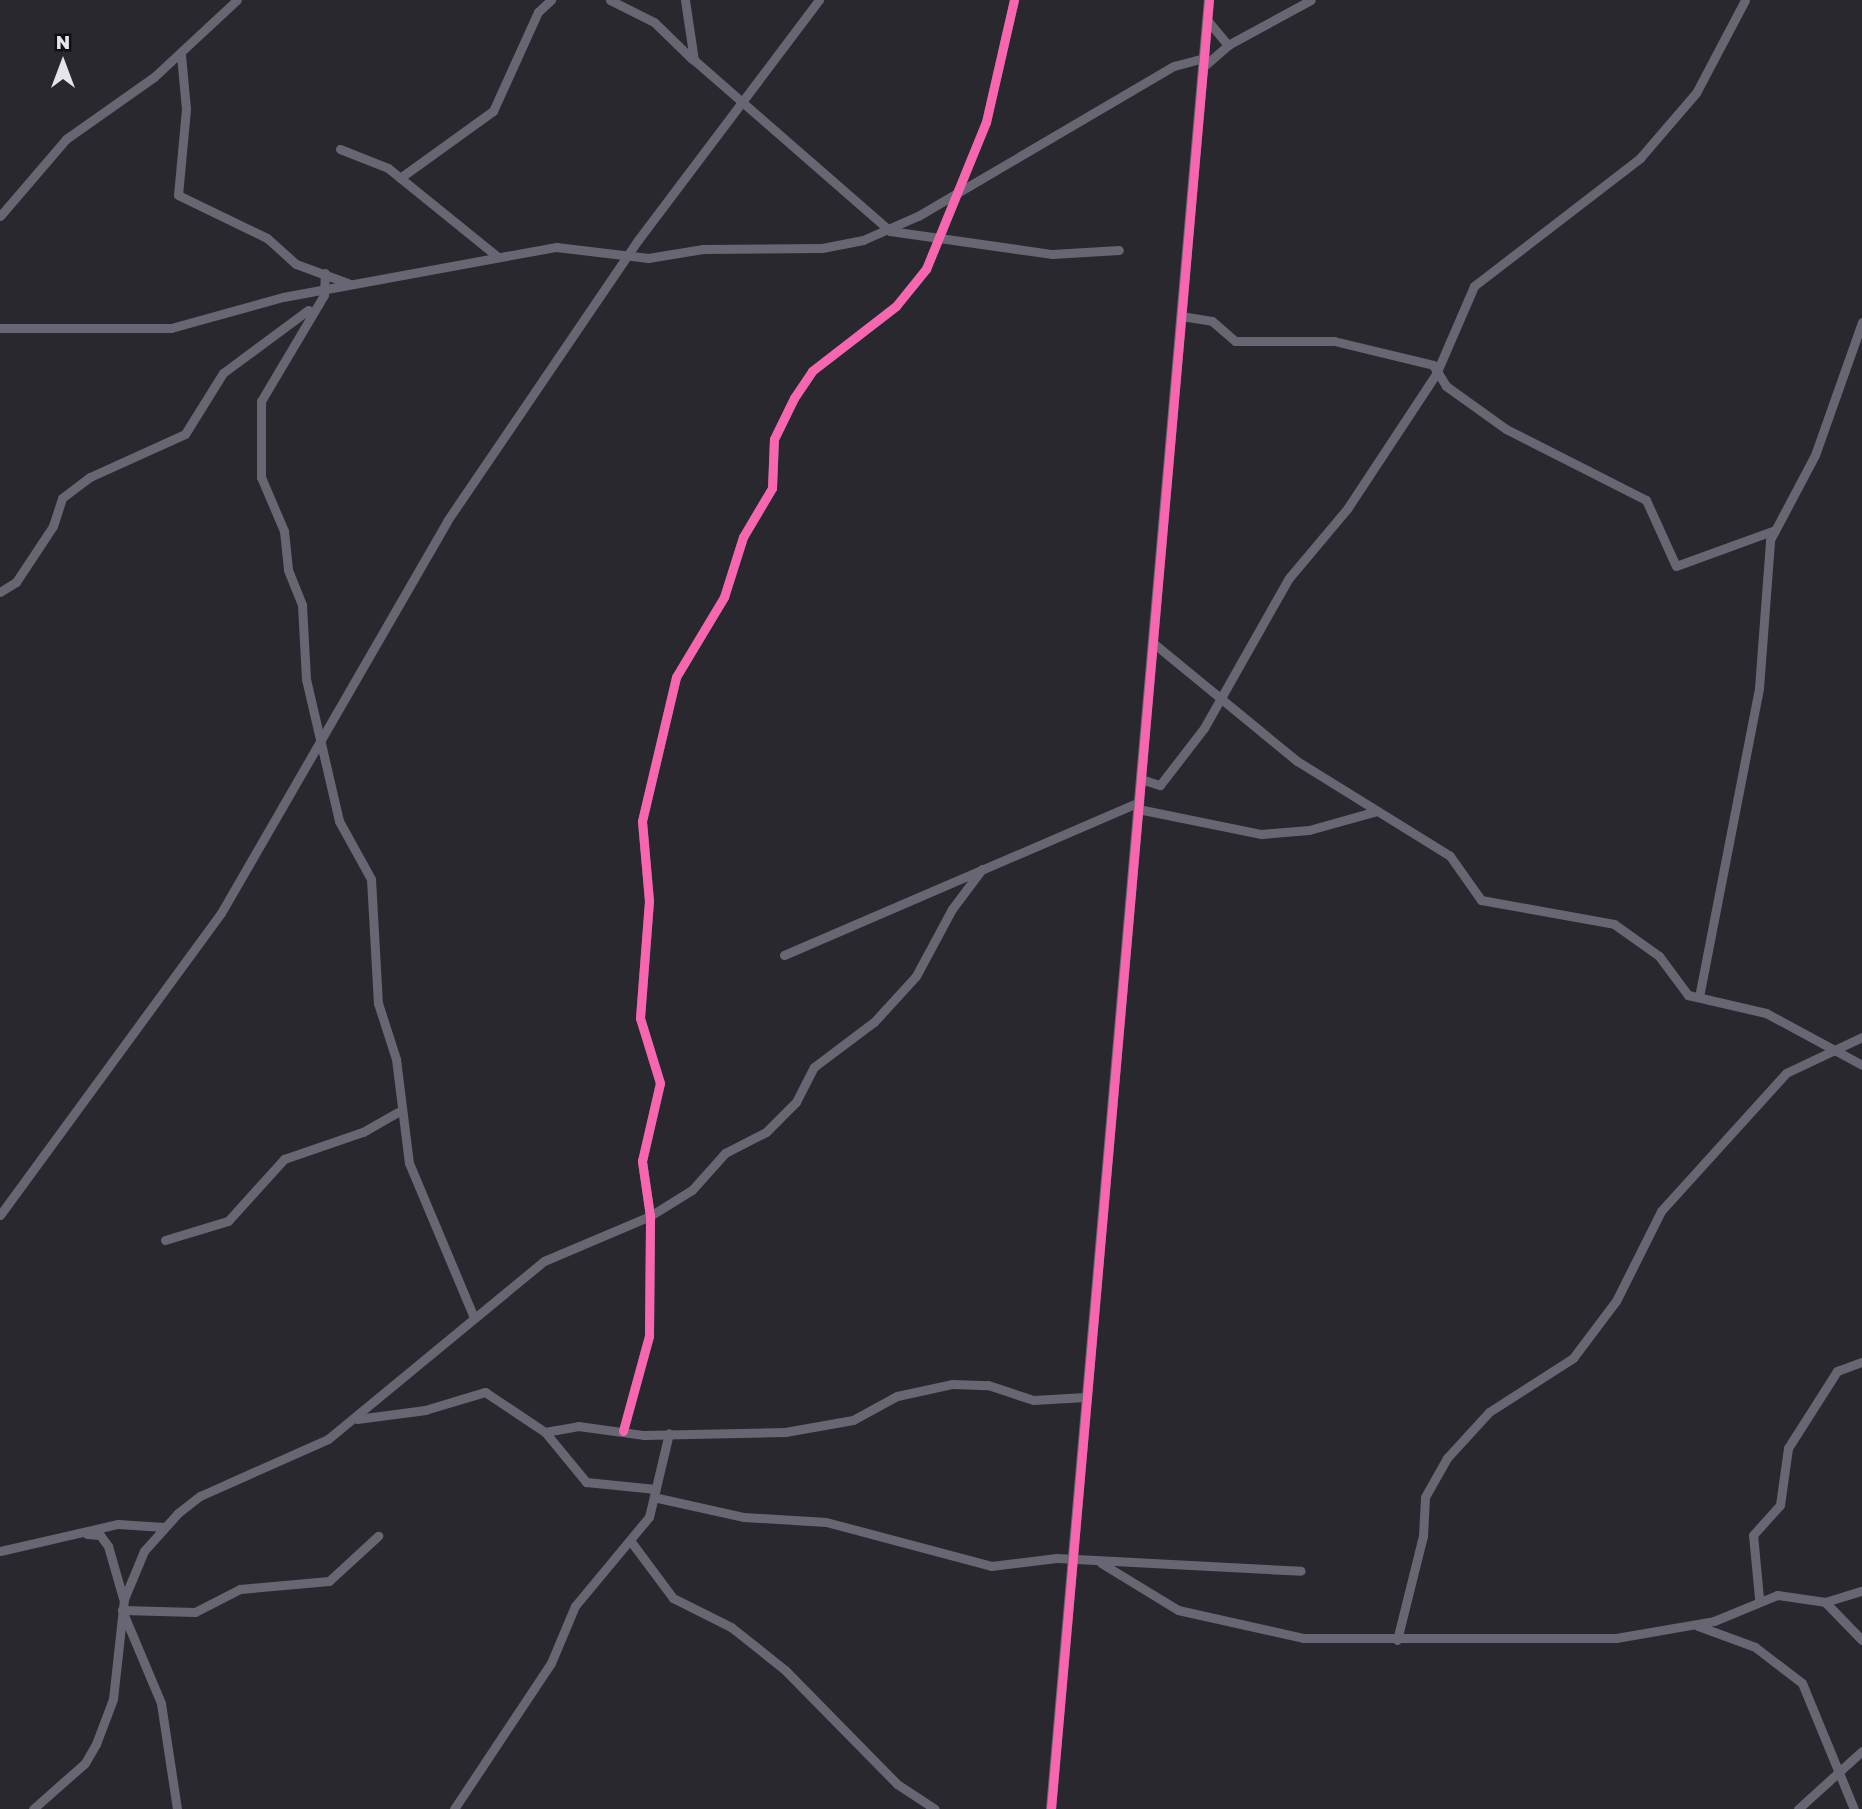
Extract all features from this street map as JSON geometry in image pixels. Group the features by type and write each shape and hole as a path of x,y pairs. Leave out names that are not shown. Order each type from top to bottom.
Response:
{"street":[{"path":"0,216 66,139 181,55 237,0"},
{"path":"400,178 494,111 538,12 551,0"},
{"path":"610,0 654,22 743,105 890,230 1052,254 1119,250"},
{"path":"685,0 694,60"},
{"path":"0,1215 208,934 421,562 625,258 820,0"},
{"path":"623,1431 649,1336 650,1216 643,1148 660,1083 640,1018 640,961 649,901 642,821 676,677 724,597 743,537 772,488 774,439 787,409 829,355 915,287 958,193 986,122 1014,0"},
{"path":"1051,1809 1209,0"},
{"path":"0,328 146,332 326,288 556,247 625,258 703,249 822,248 890,230 1174,66 1203,63 1311,0"},
{"path":"1141,779 1160,785 1220,700 1289,578 1347,509 1437,372 1474,286 1640,158 1696,93 1745,0"},
{"path":"1207,20 1228,46"},
{"path":"181,55 186,109 178,195 267,238 296,264 353,283"},
{"path":"340,149 400,178 498,257"},
{"path":"325,273 326,288 261,401 261,477 284,531 288,570 302,605 319,744 339,821 371,879 378,1003 396,1059 398,1112 435,1236 474,1318"},
{"path":"0,592 13,586 53,526 62,498 90,477 185,434 223,373 315,304"},
{"path":"1181,316 1212,321 1236,341 1334,341 1433,365 1446,386 1506,429 1646,500 1676,566 1772,531"},
{"path":"1699,997 1761,678 1772,531 1815,455 1862,322"},
{"path":"1152,642 1220,700 1377,811 1450,856 1481,900 1614,924 1660,956 1684,992 1740,1003 1834,1047 1862,1065"},
{"path":"783,955 982,869 1138,806 1261,834 1310,830 1377,811"},
{"path":"33,1809 85,1763 106,1721 124,1599 144,1551 164,1527 200,1496 297,1457 352,1421 413,1365 462,1334 474,1318 556,1253 650,1216 692,1190 725,1153 766,1132 796,1102 814,1068 880,1016 916,976 951,909 982,869"},
{"path":"1397,1640 1422,1539 1425,1497 1447,1458 1489,1412 1573,1358 1616,1301 1661,1210 1699,1165 1786,1073 1834,1047 1862,1037"},
{"path":"165,1240 228,1221 284,1159 363,1132 398,1112"},
{"path":"1759,1598 1753,1535 1780,1505 1788,1448 1837,1371 1862,1362"},
{"path":"545,1432 578,1426 669,1433 785,1432 837,1423 897,1396 952,1384 988,1385 1033,1400 1086,1397"},
{"path":"352,1421 425,1410 477,1390 518,1409 545,1432 586,1482 657,1493 743,1517 826,1522 991,1566 1057,1558 1101,1563 1301,1571"},
{"path":"454,1809 551,1663 575,1606 632,1543 657,1493 669,1433"},
{"path":"0,1551 118,1524 164,1527"},
{"path":"82,1534 100,1535 108,1546 124,1599"},
{"path":"122,1610 195,1612 240,1588 329,1581 378,1536"},
{"path":"1057,1558 1074,1541"},
{"path":"632,1543 673,1598 731,1627 785,1670 840,1732 897,1784 935,1809"},
{"path":"1101,1563 1178,1610 1303,1637 1397,1640 1616,1638 1696,1625 1759,1598 1825,1602 1862,1591"},
{"path":"1825,1602 1862,1640"},
{"path":"122,1610 161,1703 177,1809"},
{"path":"1696,1625 1755,1647 1802,1683 1854,1809"},
{"path":"1798,1809 1862,1751"}],"cycle path":[{"path":"623,1431 649,1336 650,1216 642,1161 660,1083 640,1018 649,901 642,821 676,677 724,597 743,537 772,488 774,439 794,398 812,371 896,306 926,269 986,122 1014,0"},
{"path":"1051,1809 1209,0"}]}
